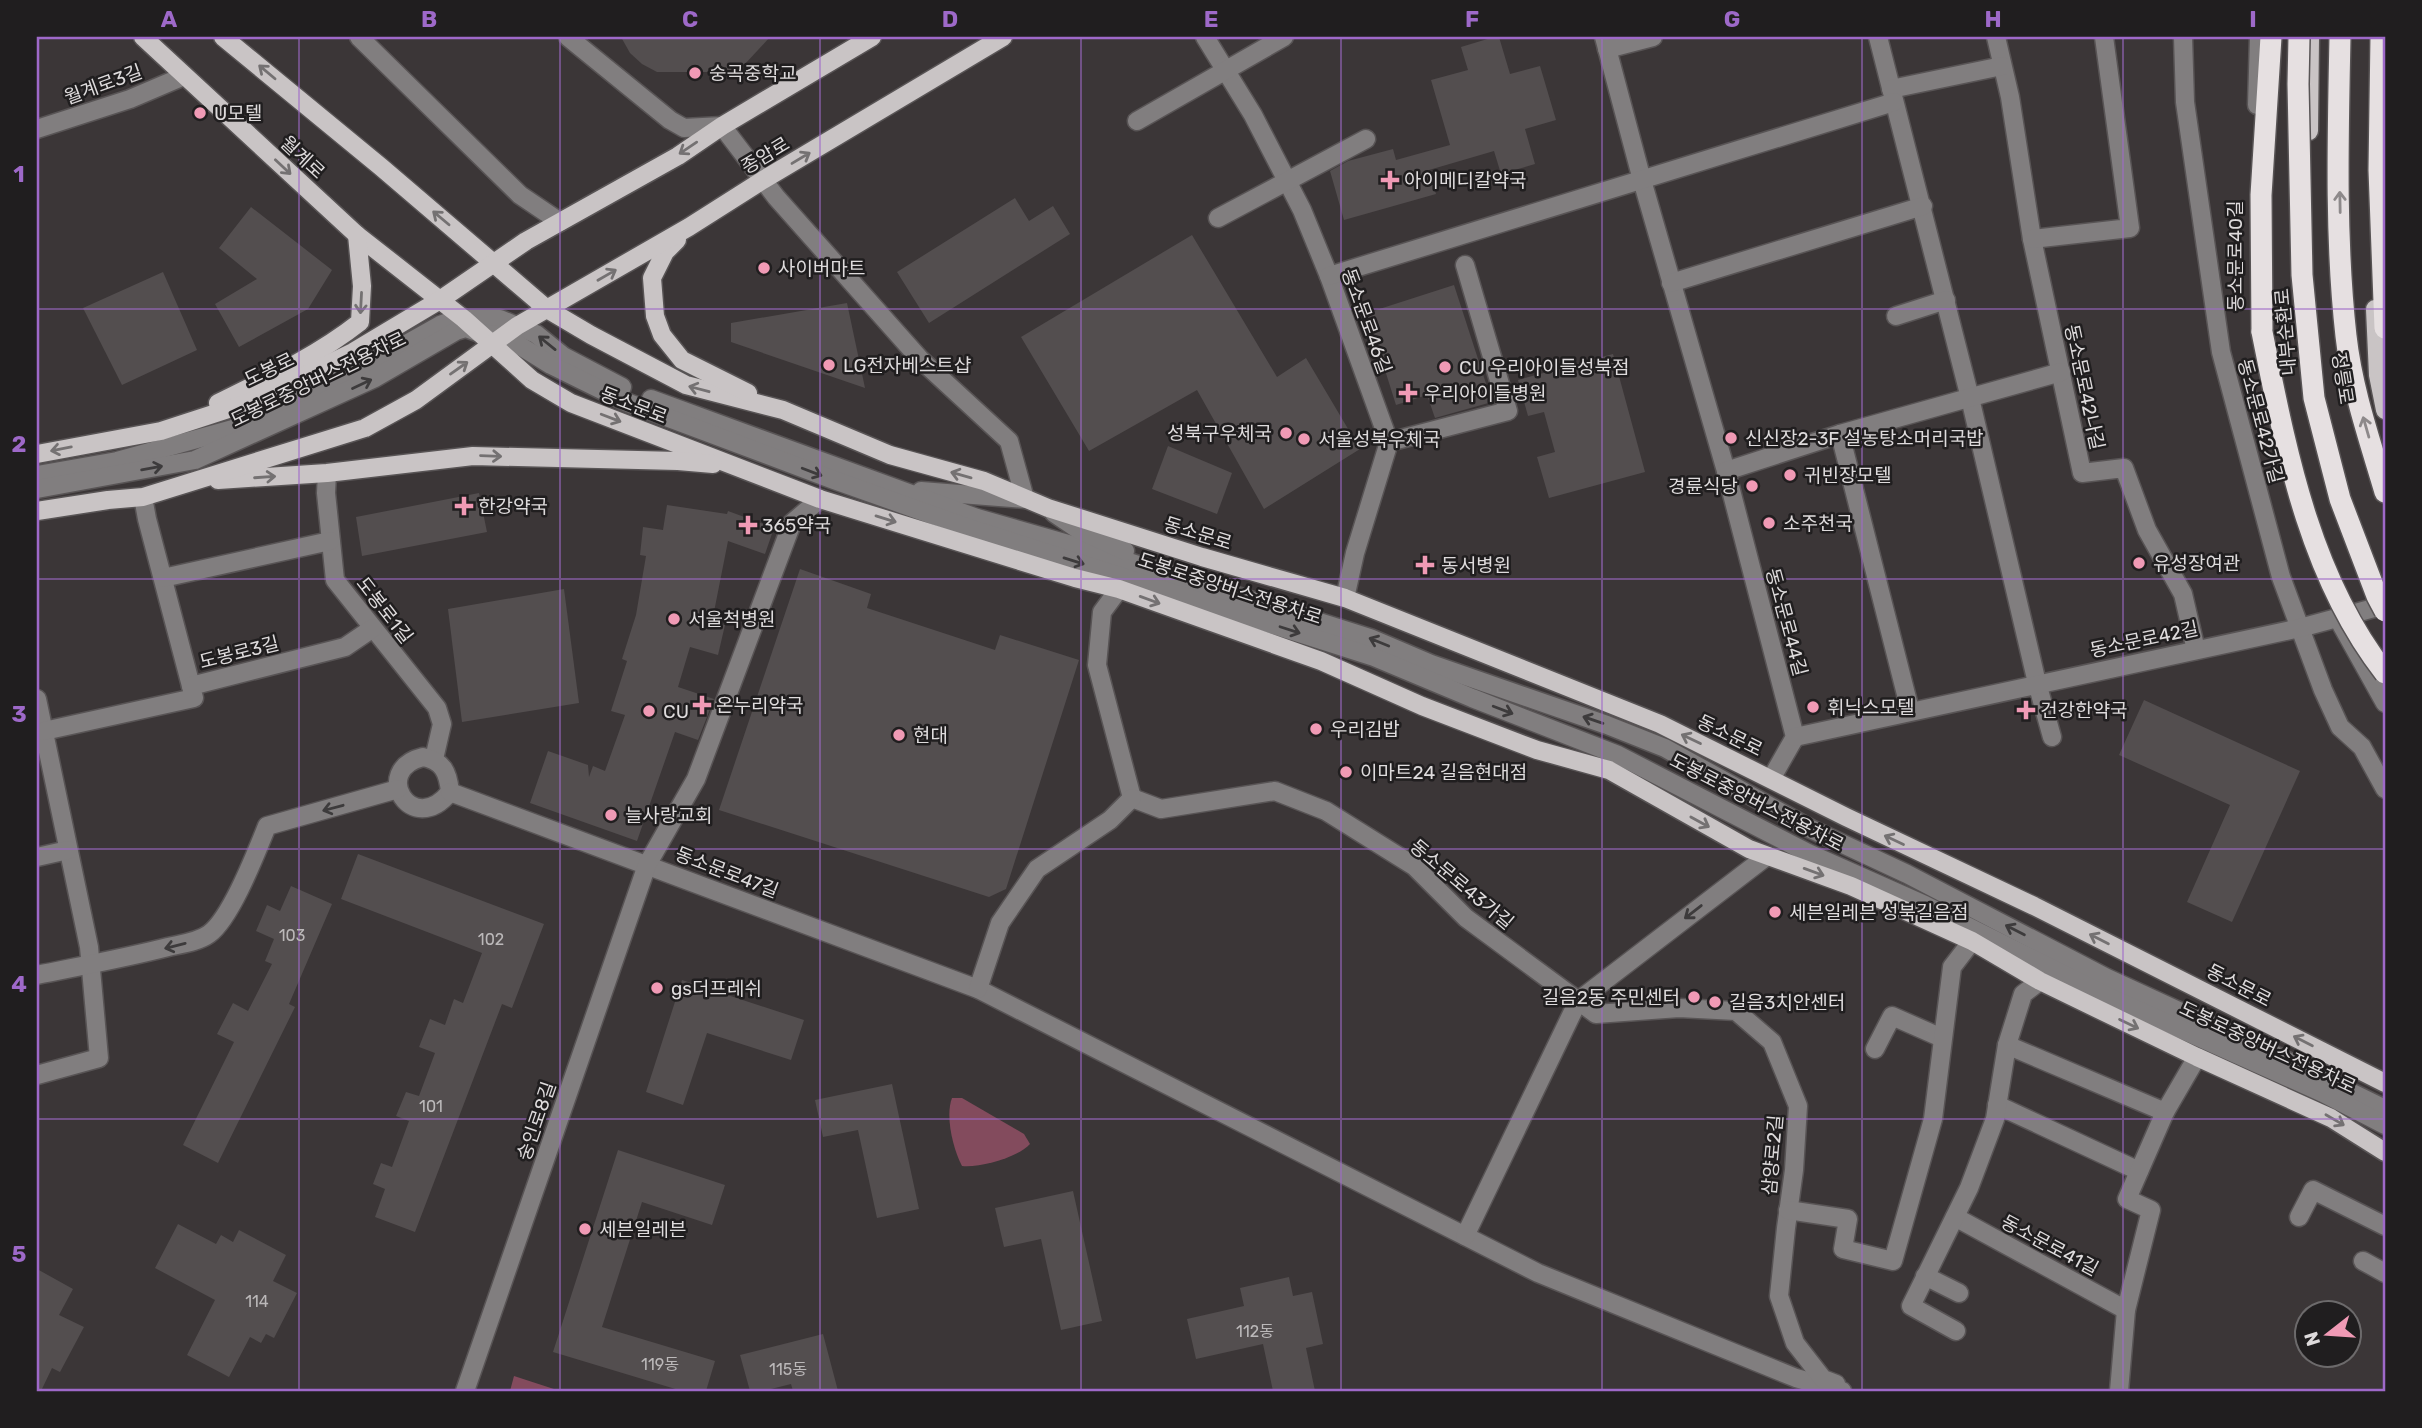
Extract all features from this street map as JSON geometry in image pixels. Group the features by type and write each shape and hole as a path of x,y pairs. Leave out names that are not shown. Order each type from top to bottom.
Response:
{"highway":[{"path":"2271,37 2260,195 2262,332 2287,453 2304,509 2336,595 2371,655 2385,673"},
{"name":"내부순환로","path":"2300,37 2298,84 2302,275 2314,397 2340,499 2385,611"},
{"path":"2340,37 2338,120 2341,265 2346,338 2357,395 2385,492"},
{"path":"2381,37 2379,170 2385,328"}],"main road":[{"name":"월계로","path":"143,37 357,235 440,300"},
{"path":"223,37 494,262 678,156 722,126 872,37"},
{"name":"종암로","path":"547,309 689,228 763,180 1003,37"},
{"name":"정릉로","path":"2310,37 2310,264 2321,387 2344,485 2385,590"},
{"name":"정릉로","path":"2374,37 2369,156 2378,374 2385,410"},
{"path":"689,228 665,252 652,278 655,316 662,335 682,360 783,410"},
{"path":"161,431 273,376 340,338 360,322 362,286 357,235"},
{"name":"도봉로","path":"37,454 161,431 250,402 353,352 440,300 494,262"},
{"name":"동소문로","path":"494,262 547,309 686,385 783,410 890,455 984,481 1048,508 1202,557 1345,598 1660,724 1846,817 2034,906 2385,1083"},
{"name":"동소문로","path":"440,300 464,319 498,335 532,380 571,402 820,499 1075,578 1119,589 1321,661 1422,706 1537,750 1608,770 1749,849 1851,886 1972,941 2040,981 2331,1118 2385,1152"},
{"path":"37,511 143,497 365,428 416,400 498,335 547,309"},
{"path":"197,482 327,473 474,456 678,461 734,466"}],"street":[{"path":"359,37 520,195 560,222"},
{"path":"568,37 670,120 684,128 722,126 763,180 920,359 1009,441 1025,499 903,490"},
{"name":"동소문로46길","path":"1205,37 1253,115 1302,210 1329,276 1389,442"},
{"path":"1137,121 1284,37"},
{"name":"동소문로44길","path":"1653,37 1606,43 1642,180 1726,471 1795,737"},
{"path":"1878,37 1923,206 2052,737"},
{"name":"동소문로42나길","path":"1999,37 2032,239 2082,474 2124,468 2147,530 2183,594 2196,650"},
{"path":"2032,239 2130,228 2104,37"},
{"name":"동소문로42가길","path":"2183,37 2185,102 2221,352 2281,577 2323,690 2340,727 2362,747 2385,789"},
{"name":"동소문로40길","path":"2259,37 2254,311 2280,464 2337,618 2385,703"},
{"path":"1329,276 1642,180 1892,95 2002,66"},
{"name":"월계로3길","path":"37,129 130,99 184,76"},
{"path":"1218,218 1366,139"},
{"path":"1671,283 1923,206"},
{"path":"1345,598 1355,553 1389,442 1513,410 1465,265"},
{"path":"1896,316 1946,300"},
{"path":"37,475 117,461 233,429 367,366 440,325 456,319 500,319 498,335 536,334 563,356 627,390 977,518 1181,578"},
{"name":"도봉로중앙버스전용차로","path":"37,489 195,460 374,378 456,331 466,328 498,335 551,365 652,412 966,527 1374,657 1618,755 1808,853 1925,905 2111,998 2323,1093 2385,1125"},
{"path":"1726,471 1840,434 2061,372"},
{"path":"1840,434 1910,710"},
{"name":"도봉로1길","path":"327,473 326,493 335,580 436,708 442,724 434,759"},
{"path":"143,497 191,687"},
{"name":"동소문로47길","path":"820,499 792,523 696,779 648,864 978,989 1538,1273 1796,1378 1842,1391"},
{"path":"1048,508 1079,530 1181,578"},
{"path":"163,578 330,541"},
{"name":"도봉로중앙버스전용차로","path":"1181,578 1370,638 1431,664 1665,748 1811,829 1907,874 2107,978 2385,1109"},
{"path":"978,989 1000,923 1037,869 1110,820 1132,798 1097,664 1101,612 1119,589"},
{"name":"동소문로42길","path":"1795,737 1910,710 2300,628 2385,605"},
{"name":"도봉로3길","path":"44,731 194,698 191,687 345,647 373,628"},
{"path":"37,699 90,964 99,1058 37,1074"},
{"path":"1770,779 1795,737"},
{"path":"423,757 434,759 443,766 449,777 450,792 435,806 424,809 412,807 403,800 398,789 398,777 403,767 412,760 423,757"},
{"path":"37,975 144,954 209,934 226,913 242,885 267,826 398,789"},
{"name":"동소문로43가길","path":"1132,798 1161,809 1275,791 1326,811 1414,866 1466,918 1596,1014"},
{"path":"450,792 648,864"},
{"path":"37,857 68,850"},
{"path":"1465,1236 1578,1002 1767,856"},
{"name":"숭인로8길","path":"465,1391 648,864"},
{"path":"1788,1210 1848,1219 1843,1249 1894,1261 1933,1119 1952,967 1972,941"},
{"path":"1956,1331 1911,1306 1969,1188 1995,1119 2007,1045 2023,994 2040,981"},
{"name":"삼양로2길","path":"1596,1014 1679,1008 1736,1011 1772,1042 1798,1106 1794,1170 1779,1296 1795,1343 1823,1379 1852,1391"},
{"path":"1875,1049 1892,1016 1942,1038"},
{"path":"2007,1045 2165,1112"},
{"path":"2119,1391 2126,1310 2151,1210 2127,1199 2165,1112 2197,1057"},
{"path":"1997,1105 2139,1171"},
{"path":"2299,1217 2313,1190 2385,1226"},
{"name":"동소문로41길","path":"1955,1217 2126,1310"},
{"path":"2363,1261 2385,1273"},
{"path":"1925,1276 1959,1293"}],"shaded area":[{"path":"952,1098 962,1098 1024,1134 1030,1144 999,1161 962,1166 951,1132 949,1114"},
{"path":"514,1376 560,1391 510,1391"}],"building":[{"path":"621,37 770,37 745,64 728,72 657,72 630,53"},
{"path":"1499,37 1510,74 1540,66 1556,120 1525,129 1535,164 1501,174 1494,151 1429,170 1436,194 1344,220 1330,171 1348,161 1393,149 1396,160 1450,145 1431,80 1468,70 1461,47"},
{"path":"1015,198 1029,221 1053,206 1070,234 929,323 897,272"},
{"path":"251,207 332,270 308,309 239,347 215,304 257,279 219,248"},
{"path":"1192,235 1277,377 1306,358 1360,449 1264,509 1197,390 1089,451 1021,337"},
{"path":"163,272 197,350 122,385 83,308"},
{"path":"1454,285 1492,402 1435,418 1427,395 1396,405 1367,313"},
{"name":"LG전자베스트샵","path":"847,303 865,388 731,342 731,323"},
{"path":"1613,354 1645,472 1549,498 1537,457 1555,452 1544,412 1528,416 1518,380"},
{"path":"1168,446 1232,473 1217,514 1152,489"},
{"path":"479,493 487,532 362,556 356,517"},
{"path":"667,505 727,514 728,511 774,528 765,554 728,541 712,622 725,625 718,655 690,647 678,687 714,699 698,740 675,732 637,841 530,803 548,751 588,765 589,777 593,766 605,771 625,715 611,711 627,661 622,659 636,615 646,556 640,555 643,527 663,530"},
{"name":"현대","path":"800,569 871,594 867,608 995,650 1000,635 1079,660 1006,889 989,897 719,810"},
{"path":"564,589 579,703 462,722 448,609"},
{"path":"2144,700 2300,771 2232,922 2187,902 2230,805 2119,755"},
{"path":"358,854 544,924 512,1008 502,1004 415,1232 375,1217 385,1189 373,1184 381,1163 392,1167 409,1121 396,1116 406,1092 419,1096 435,1053 419,1047 430,1019 445,1025 454,999 463,1003 482,953 341,899"},
{"path":"291,886 332,904 289,1004 295,1007 218,1163 183,1145 234,1042 217,1034 233,1003 248,1011 272,964 265,961 274,939 256,931 267,905 280,911"},
{"path":"682,980 804,1020 791,1060 707,1033 683,1105 646,1092"},
{"path":"892,1084 919,1209 877,1218 858,1130 823,1137 815,1100"},
{"path":"618,1150 725,1185 712,1225 642,1202 602,1327 715,1361 706,1391 682,1391 553,1352"},
{"path":"1073,1191 1102,1321 1061,1330 1041,1239 1004,1247 995,1208"},
{"path":"178,1224 216,1244 221,1235 233,1242 239,1230 286,1255 273,1281 297,1293 274,1338 266,1334 261,1343 250,1337 229,1377 187,1355 215,1300 155,1268"},
{"path":"37,1269 73,1289 59,1315 84,1327 60,1372 52,1368 41,1391 37,1391"},
{"path":"1289,1277 1293,1296 1312,1292 1323,1344 1306,1348 1315,1391 1273,1391 1263,1344 1196,1359 1187,1319 1244,1306 1240,1288"},
{"path":"823,1334 838,1391 793,1391 791,1384 763,1391 750,1391 740,1355"}],"place":[{"name":"숭곡중학교","path":"695,73"},
{"name":"U모텔","path":"200,113"},
{"name":"아이메디칼약국","path":"1390,180"},
{"name":"사이버마트","path":"764,268"},
{"name":"LG전자베스트샵","path":"829,365"},
{"name":"CU 우리아이들성북점","path":"1445,367"},
{"name":"우리아이들병원","path":"1408,393"},
{"name":"성북구우체국","path":"1286,433"},
{"name":"신신장2-3F 설농탕소머리국밥","path":"1731,438"},
{"name":"서울성북우체국","path":"1304,439"},
{"name":"귀빈장모텔","path":"1790,475"},
{"name":"경륜식당","path":"1752,486"},
{"name":"한강약국","path":"464,506"},
{"name":"소주천국","path":"1769,523"},
{"name":"365약국","path":"748,525"},
{"name":"유성장여관","path":"2139,563"},
{"name":"동서병원","path":"1425,565"},
{"name":"서울척병원","path":"674,619"},
{"name":"온누리약국","path":"702,705"},
{"name":"휘닉스모텔","path":"1813,707"},
{"name":"건강한약국","path":"2026,710"},
{"name":"CU","path":"649,711"},
{"name":"우리김밥","path":"1316,729"},
{"name":"현대","path":"899,735"},
{"name":"이마트24 길음현대점","path":"1346,772"},
{"name":"늘사랑교회","path":"611,815"},
{"name":"세븐일레븐 성북길음점","path":"1775,912"},
{"name":"gs더프레쉬","path":"657,988"},
{"name":"길음2동 주민센터","path":"1694,997"},
{"name":"길음3치안센터","path":"1715,1002"},
{"name":"세븐일레븐","path":"585,1229"}]}
